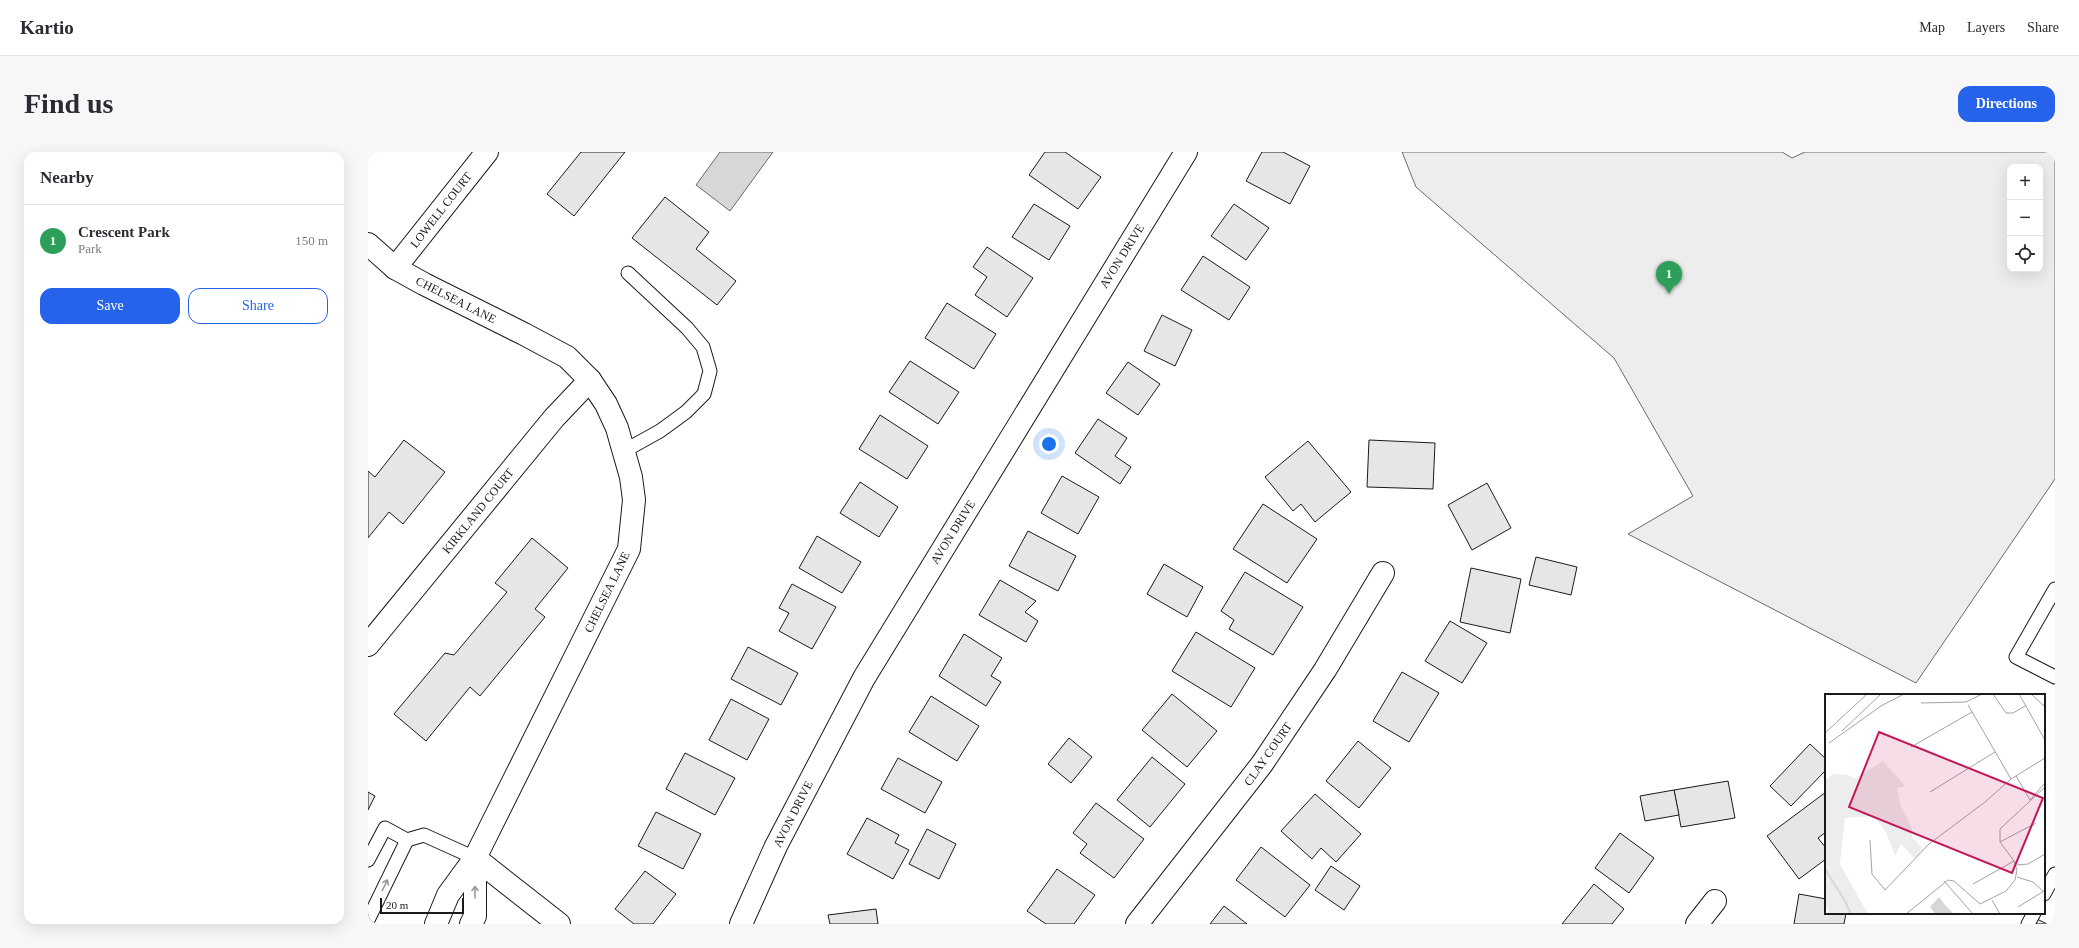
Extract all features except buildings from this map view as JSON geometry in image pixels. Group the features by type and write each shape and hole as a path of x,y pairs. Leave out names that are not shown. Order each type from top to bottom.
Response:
{"street":[{"name":"LOWELL COURT","path":"396,268 487,152"},
{"name":"AVON DRIVE","path":"741,924 776,846 864,678 1186,152"},
{"name":"CHELSEA LANE","path":"368,244 396,268 424,284 567,357 590,380 606,404 617,428 632,477 634,500 629,550 475,858 448,895 436,924"},
{"name":"KIRKLAND COURT","path":"368,645 554,418 590,380"},
{"name":"CLAY COURT","path":"1137,924 1262,764 1325,670 1383,573"},
{"name":"CHELSEA LANE","path":"471,924 475,916 475,858"},
{"path":"475,858 559,924"},
{"path":"1697,924 1715,901"}],"lane":[{"path":"624,451 660,431 686,412 704,394 710,371 703,347 688,328 628,274"},
{"path":"2055,589 2016,657 2055,677"},
{"path":"368,860 384,828 407,840 424,835 475,858"},
{"path":"368,920 407,840"},
{"path":"2045,892 2055,874"},
{"path":"2028,924 2033,914"}],"shaded area":[{"path":"720,152 773,152 730,211 696,185"},
{"path":"1402,152 1782,152 1792,158 1805,152 2055,152 2055,479 1916,683 1628,534 1693,496 1614,358 1416,187"}],"place":[{"name":"Crescent Park","path":"1669,294"}]}
